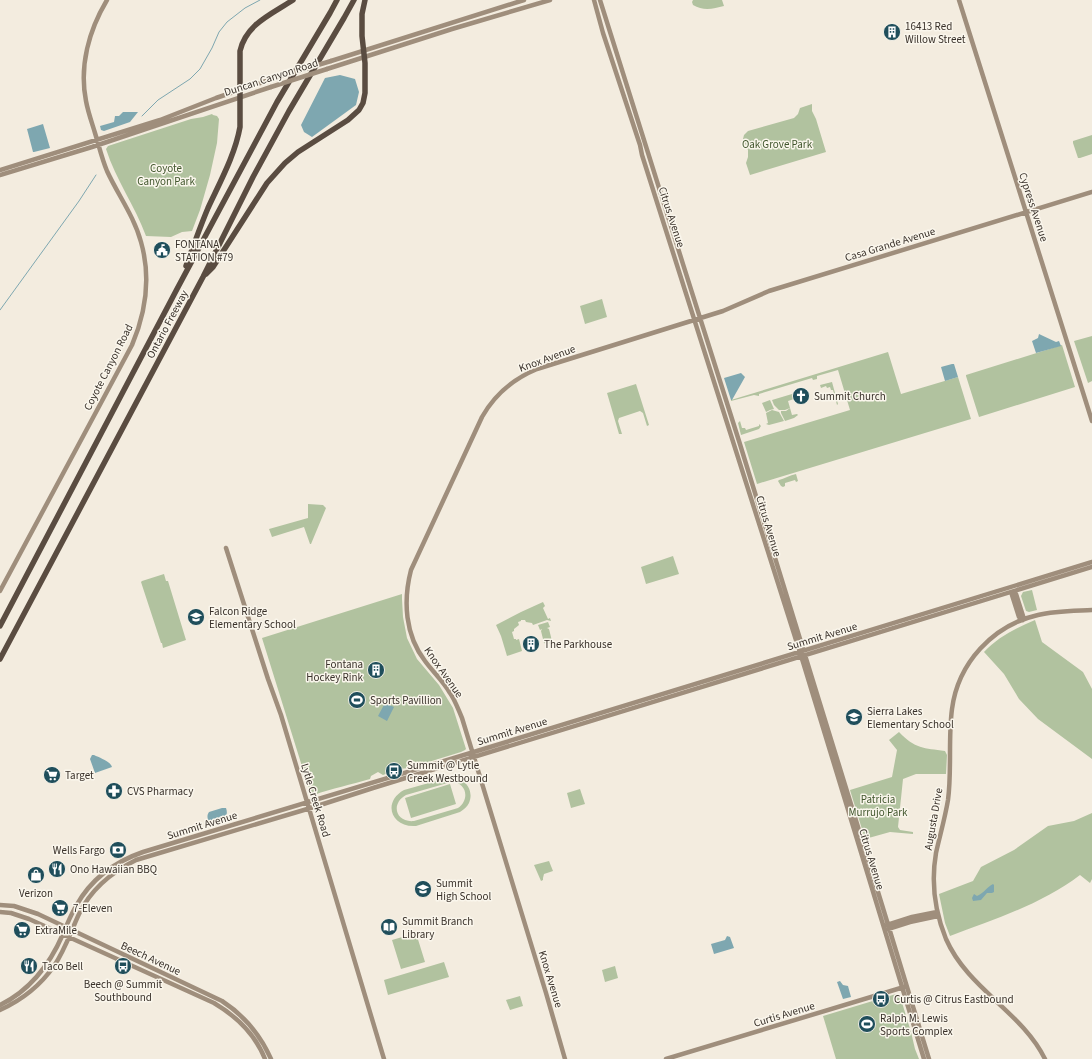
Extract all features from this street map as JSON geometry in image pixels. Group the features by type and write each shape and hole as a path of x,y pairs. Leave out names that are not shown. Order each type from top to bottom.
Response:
{"highway":[{"path":"177,289 207,209 238,137 240,127 240,50 242,43 251,28 258,22 293,0"},
{"name":"Ontario Freeway","path":"0,626 276,102 337,0"},
{"name":"Ontario Freeway","path":"0,659 203,277 252,177 288,111 354,0"},
{"path":"203,277 213,268 268,183 285,163 298,152 348,120 359,110 363,103 365,93 365,57 362,36 362,14 365,0"}],"main road":[{"name":"Coyote Canyon Road","path":"0,591 132,345 141,322 144,309 146,282 144,254 141,242 134,223 107,170 84,90 84,69 87,48 92,30 107,0"},
{"name":"Duncan Canyon Road","path":"0,175 98,142 216,98 275,78 524,0"},
{"name":"Duncan Canyon Road","path":"0,170 157,126 271,86 550,0"},
{"name":"Citrus Avenue","path":"594,0 603,33 647,169 698,319"},
{"name":"Citrus Avenue","path":"600,0 698,319 889,926 924,1059"},
{"name":"Cypress Avenue","path":"959,0 1092,421"},
{"name":"Casa Grande Avenue","path":"698,319 730,309 769,291 1092,192"},
{"name":"Knox Avenue","path":"565,1059 462,718 456,702 445,685 424,661 415,644 408,621 407,611 409,578 416,557 482,417 491,403 502,391 520,377 545,366 698,319"},
{"name":"Lytle Creek Road","path":"226,548 281,716 384,1059"},
{"name":"Summit Avenue","path":"803,654 1092,562"},
{"name":"Summit Avenue","path":"0,1010 21,999 45,978 54,966 80,912 91,894 109,876 142,858 309,808 473,755 1092,567"},
{"path":"1013,592 1016,594 1019,602 1023,620"},
{"name":"Augusta Drive","path":"1045,1059 1026,1032 974,981 959,962 947,940 938,914 934,886 935,862 948,793 953,705 956,690 965,670 982,646 1003,629 1023,620 1044,614 1092,610"},
{"name":"Citrus Avenue","path":"803,654 884,928 929,1059"},
{"name":"Summit Avenue","path":"0,1005 18,994 37,978 49,962 75,907 89,887 102,873 124,860 143,852 230,827 307,802 473,755"},
{"name":"Beech Avenue","path":"0,905 14,906 29,910 222,1001 249,1023 264,1044 271,1059"},
{"name":"Beech Avenue","path":"0,912 17,915 63,934 214,1003 235,1017 252,1035 265,1059"},
{"path":"884,928 912,917 938,914"},
{"name":"Curtis Avenue","path":"666,1059 905,987"}],"green space":[{"path":"693,0 722,0 724,6 704,9 693,5"},
{"name":"Oak Grove Park","path":"812,104 812,111 816,119 826,152 750,175 746,163 748,150 743,139 744,135 748,131 794,118 798,114 800,108"},
{"name":"Coyote Canyon Park","path":"212,114 217,116 219,119 217,143 210,175 192,231 182,232 171,237 146,236 106,149 108,146 191,119"},
{"path":"1092,135 1092,154 1078,158 1073,141"},
{"path":"602,299 607,317 585,324 580,306"},
{"path":"1092,336 1092,381 1088,383 1074,341"},
{"path":"1062,345 1075,387 979,417 966,375"},
{"path":"888,352 901,394 958,377 971,419 757,484 744,442 850,410 838,370 817,376 817,379 813,380 812,378 759,394 759,396 754,395 731,400"},
{"path":"832,382 837,405 833,390 831,390 830,387 827,388 826,386 821,388 820,385"},
{"path":"636,384 649,425 647,426 643,413 640,411 619,418 618,421 622,434 619,434 607,393"},
{"path":"792,394 794,399 788,401 790,408 779,410 774,405 772,400"},
{"path":"770,400 774,409 766,412 762,403"},
{"path":"790,408 792,415 798,415 785,421 781,411 786,411"},
{"path":"772,410 779,412 784,421 769,425 766,424 768,423 766,413"},
{"path":"740,421 742,428 745,428 746,430 759,426 759,424 761,426 759,429 741,435 738,423"},
{"path":"796,474 798,481 796,482 795,480 785,483 785,486 783,487 778,481 779,480"},
{"path":"308,504 323,505 326,508 311,544 304,527 272,537 269,529 308,518"},
{"path":"673,556 679,574 646,584 641,567"},
{"path":"164,574 166,581 168,581 186,640 163,648 141,582"},
{"path":"1032,590 1037,610 1029,612 1026,611 1021,596 1023,592"},
{"path":"402,594 403,617 407,638 417,659 439,685 453,708 466,749 461,752 409,768 399,769 383,775 378,772 371,776 370,779 314,795 310,792 262,638"},
{"path":"543,602 545,606 543,608 548,619 550,618 551,621 547,620 533,625 525,620 518,622 519,625 512,632 514,639 519,639 522,651 507,656 496,625"},
{"path":"1035,620 1042,642 1083,672 1092,689 1092,759 1038,719 1019,699 1004,674 984,652 1008,633"},
{"path":"548,622 550,627 547,628 549,629 552,641 551,643 547,644 544,643 541,631 542,629 540,630 538,625"},
{"name":"Patricia Murrujo Park","path":"899,732 915,745 945,751 947,755 946,774 916,774 903,779 898,827 900,830 913,832 913,834 890,832 865,839 850,790 892,777 897,750 889,740"},
{"path":"450,777 455,777 467,784 470,798 467,806 460,812 416,826 407,826 395,819 392,813 393,801 397,795 404,790","holes":["451,782 461,785 465,792 464,801 458,808 414,821 408,821 399,816 397,812 398,803 406,795"]},
{"path":"450,784 456,804 411,818 405,798"},
{"path":"580,789 585,804 571,808 567,793"},
{"path":"1092,813 1092,879 1090,883 1080,875 1034,903 950,936 945,923 939,894 973,881 981,867 1014,850 1048,826 1074,821"},
{"path":"549,861 553,871 544,874 543,880 541,881 534,865"},
{"path":"416,933 425,962 401,969 392,940"},
{"path":"444,962 449,977 388,995 384,980"},
{"path":"615,966 618,978 605,982 602,970"},
{"name":"Ralph M. Lewis Sports Complex","path":"896,994 900,996 919,1059 836,1059 823,1016"},
{"path":"520,996 523,1006 510,1010 506,1000"}],"water":[{"path":"340,75 355,79 359,92 356,105 312,137 304,132 301,125 325,78"},
{"path":"123,112 138,112 130,122 104,131 101,130 100,126 114,122 115,116 119,116"},
{"path":"43,124 50,148 33,152 27,129"},
{"path":"1039,334 1056,342 1059,341 1061,346 1036,353 1032,341 1038,338"},
{"path":"954,364 958,377 945,381 941,367"},
{"path":"741,373 745,377 731,400 724,378"},
{"path":"385,703 394,707 387,721 378,716"},
{"path":"92,755 107,761 112,767 95,773 90,759"},
{"path":"226,808 227,812 225,819 217,825 210,825 207,817 209,812"},
{"path":"993,884 994,892 987,893 981,900 973,901 972,898 974,894 977,896 979,895"},
{"path":"727,936 730,937 734,948 714,954 711,944 725,940"},
{"path":"840,981 843,985 848,986 851,997 843,999 837,982"}],"waterway":[{"path":"142,116 158,100 190,79 200,69 219,32 227,22 245,8 260,0"},
{"path":"0,310 79,201 96,175"}],"place":[{"name":"16413 Red Willow Street","path":"892,32"},
{"name":"FONTANA STATION #79","path":"162,250"},
{"name":"Summit Church","path":"801,396"},
{"name":"Falcon Ridge Elementary School","path":"196,617"},
{"name":"The Parkhouse","path":"531,644"},
{"name":"Fontana Hockey Rink","path":"376,670"},
{"name":"Sports Pavillion","path":"357,700"},
{"name":"Sierra Lakes Elementary School","path":"854,717"},
{"name":"Summit @ Lytle Creek Westbound","path":"394,771"},
{"name":"Target","path":"52,775"},
{"name":"CVS Pharmacy","path":"114,791"},
{"name":"Wells Fargo","path":"118,850"},
{"name":"Ono Hawaiian BBQ","path":"57,869"},
{"name":"Verizon","path":"36,875"},
{"name":"Summit High School","path":"423,889"},
{"name":"7-Eleven","path":"60,908"},
{"name":"Summit Branch Library","path":"389,927"},
{"name":"ExtraMile","path":"22,930"},
{"name":"Taco Bell","path":"29,966"},
{"name":"Beech @ Summit Southbound","path":"123,966"},
{"name":"Curtis @ Citrus Eastbound","path":"881,999"},
{"name":"Ralph M. Lewis Sports Complex","path":"867,1024"}]}
